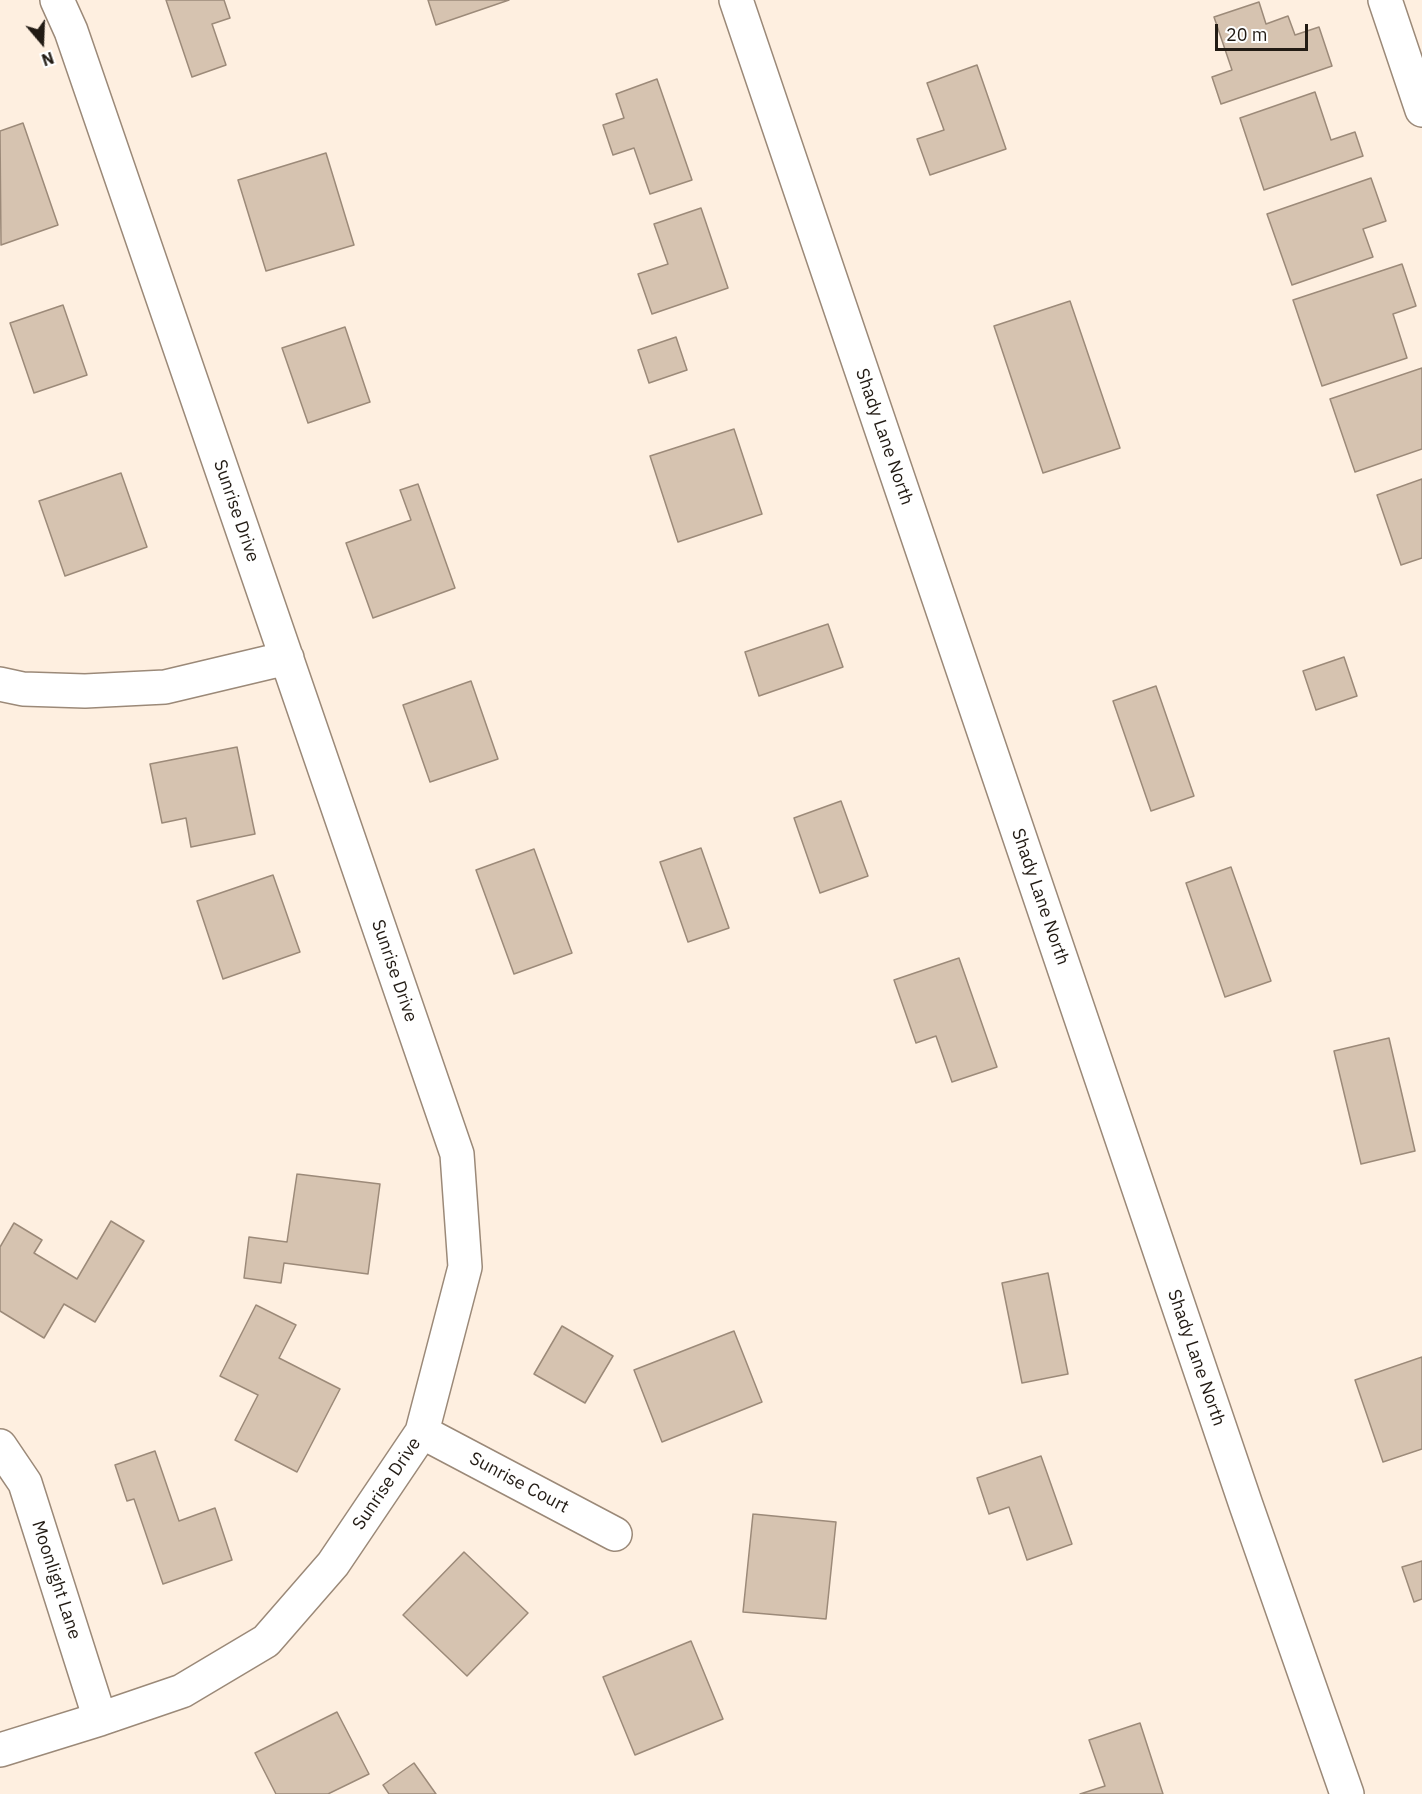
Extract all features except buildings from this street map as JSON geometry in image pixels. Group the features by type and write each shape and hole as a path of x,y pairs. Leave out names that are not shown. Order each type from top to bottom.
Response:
{"street":[{"name":"Sunrise Drive","path":"0,1750 182,1691 266,1641 333,1564 422,1432 465,1267 457,1154 71,31 57,0"},
{"name":"Shady Lane North","path":"736,0 1246,1505 1347,1794"},
{"path":"1385,0 1422,110"},
{"path":"0,684 23,689 85,691 165,687 287,658"},
{"name":"Sunrise Court","path":"422,1432 615,1534"},
{"name":"Moonlight Lane","path":"0,1446 25,1483 100,1719"}]}
